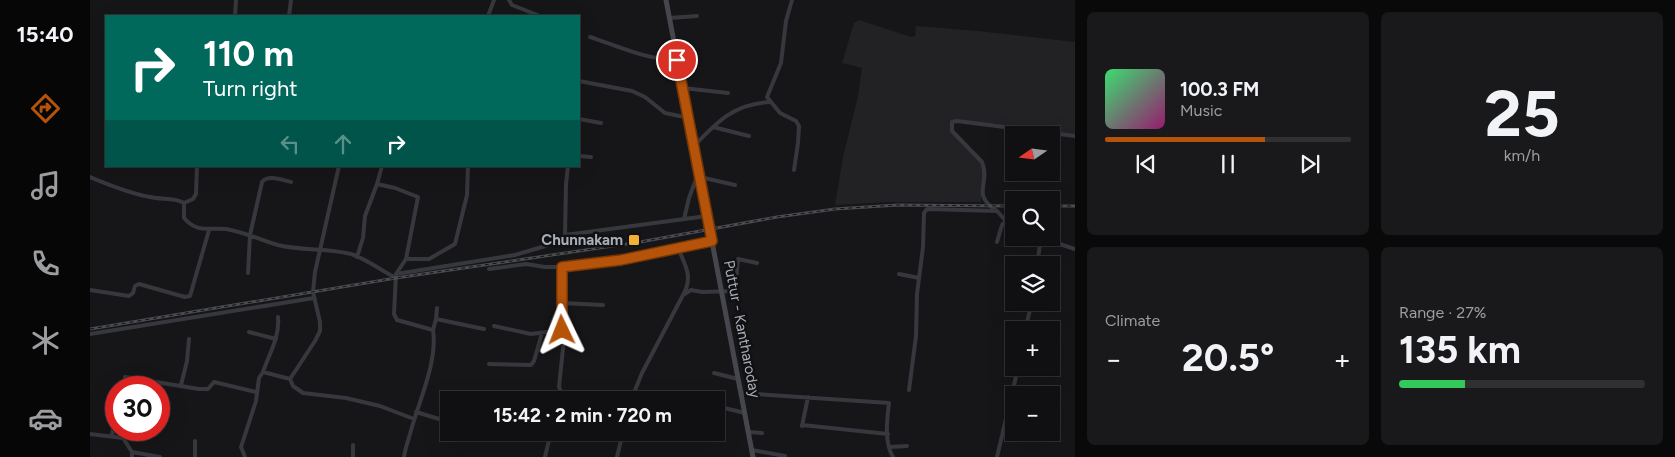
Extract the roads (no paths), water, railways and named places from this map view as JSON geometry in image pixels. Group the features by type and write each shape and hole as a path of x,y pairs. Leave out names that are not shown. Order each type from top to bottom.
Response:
{"main road":[{"name":"Puttur - Kantharoday","path":"666,0 753,457"}],"street":[{"path":"235,15 236,0"},
{"path":"289,15 291,0"},
{"path":"488,15 494,0"},
{"path":"509,0 512,5 537,15"},
{"path":"792,0 786,21 781,63 767,97 780,113 796,121 799,126 794,170"},
{"path":"669,18 698,16"},
{"path":"590,37 647,56 677,60"},
{"path":"580,81 632,91 645,97 665,113 689,118"},
{"path":"683,88 728,92"},
{"path":"694,146 723,117 742,107 759,102 770,102"},
{"path":"580,119 601,124"},
{"path":"1005,128 957,121 952,122 952,131 982,162 984,167 982,197 1005,220"},
{"path":"713,127 749,136"},
{"path":"1060,135 1075,136"},
{"path":"580,156 591,157"},
{"path":"184,203 193,199 196,194 197,167"},
{"path":"290,379 320,330 318,308 314,298 314,272 338,167"},
{"path":"357,257 364,238 365,216 382,167"},
{"path":"406,259 429,258 455,244 467,195 468,167"},
{"path":"565,235 568,167"},
{"path":"684,219 689,198 700,174 735,185"},
{"path":"90,177 136,194 152,198 180,200 184,203"},
{"path":"248,273 250,235 262,182 264,178 268,178 291,182"},
{"path":"377,184 396,188 418,197 406,259 396,276 395,318 433,330"},
{"path":"184,203 184,218 194,226 209,230 224,229 280,245 353,255 396,276 514,255 549,245 565,235 707,216"},
{"path":"909,390 916,336 924,213 927,209 998,211"},
{"path":"997,242 1002,225 1005,222"},
{"path":"90,290 129,296 133,293 135,286 139,284 185,297 190,296 209,230"},
{"path":"489,269 526,264 562,267 621,260 712,241"},
{"path":"1060,244 1075,249"},
{"path":"635,391 642,373 688,286 689,276 678,248"},
{"path":"683,295 691,290 702,292 735,291 738,259 757,263"},
{"path":"561,391 559,387 564,339 561,303 562,267"},
{"path":"899,274 919,278"},
{"path":"90,334 314,298"},
{"path":"561,303 603,305"},
{"path":"404,457 431,365 436,308"},
{"path":"245,457 241,447 256,401 259,378 276,339 279,328 278,317"},
{"path":"436,319 484,329"},
{"path":"494,326 531,334 562,330"},
{"path":"249,332 276,339"},
{"path":"489,364 531,365 534,361 542,333"},
{"path":"181,385 187,361 189,339"},
{"path":"262,372 290,379 294,386 303,393 346,398 380,406 414,419"},
{"path":"714,373 738,379"},
{"path":"997,457 1016,376"},
{"path":"170,383 208,389 214,382 256,392"},
{"path":"741,393 889,403 888,434 889,447 893,457"},
{"path":"808,397 802,426 888,434"},
{"path":"725,408 745,413"},
{"path":"416,412 440,419"},
{"path":"748,432 762,433"},
{"path":"90,434 105,435"},
{"path":"125,441 132,455 160,457"},
{"path":"195,441 195,457"},
{"path":"545,457 548,441"},
{"path":"617,457 621,441"},
{"path":"352,457 353,445"},
{"path":"889,447 907,446"},
{"path":"752,450 785,456"}],"railway":[{"path":"90,329 396,278 640,242 777,217 835,209 898,205 1005,206"},
{"path":"1060,206 1075,206"}],"place":[{"name":"Chunnakam","path":"634,240"}]}
